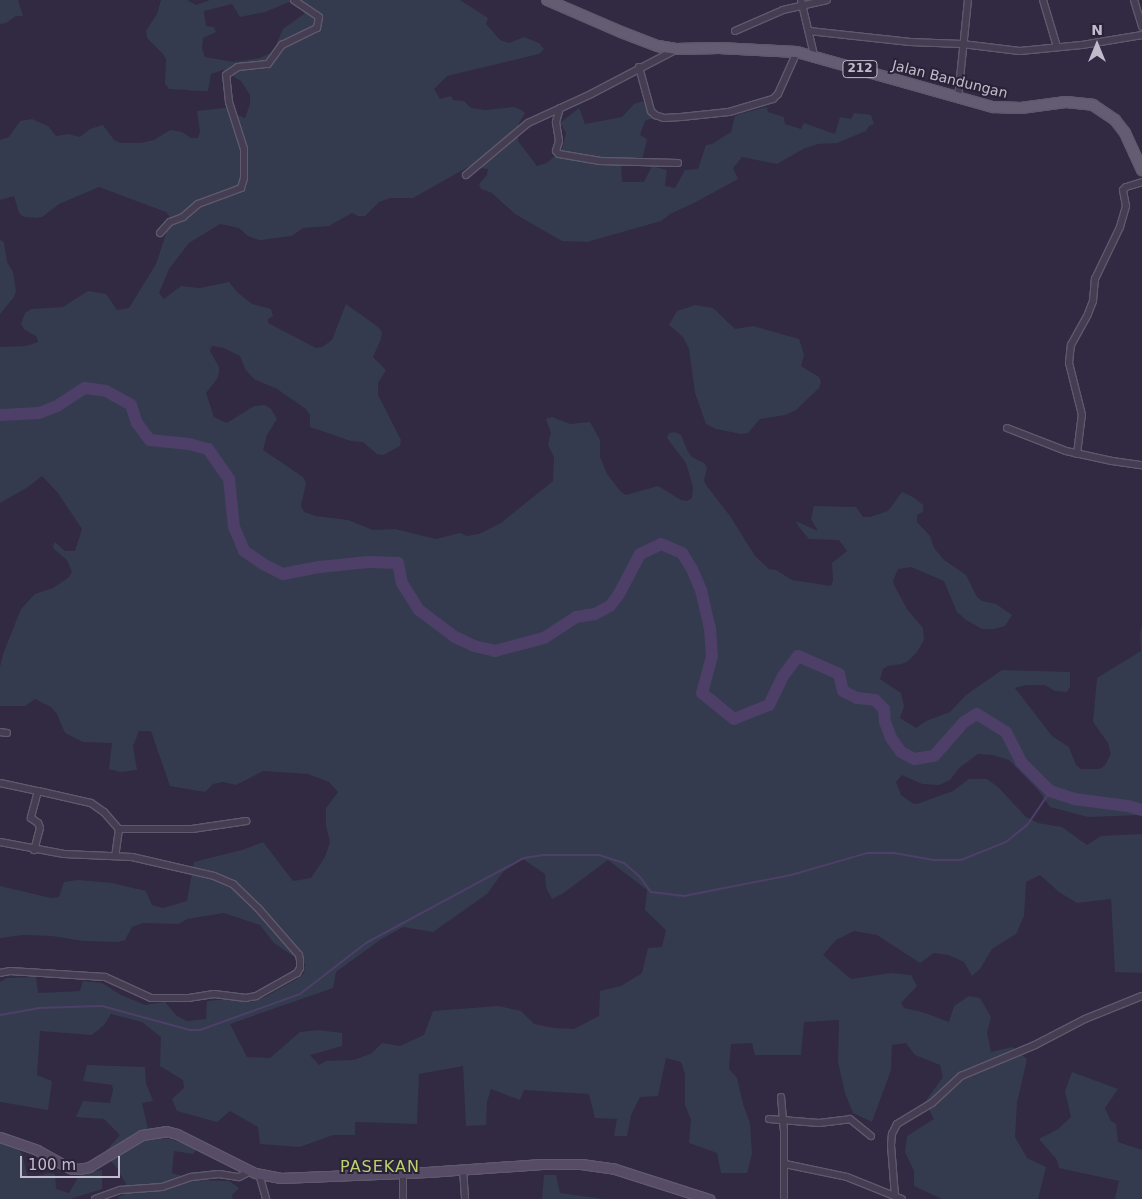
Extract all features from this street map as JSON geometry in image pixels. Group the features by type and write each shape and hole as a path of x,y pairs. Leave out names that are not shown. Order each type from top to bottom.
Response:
{"main road":[{"name":"Jalan Bandungan","path":"547,0 565,4 658,46 676,49 719,48 797,52 994,107 1011,108 1066,102 1093,105 1105,111 1117,122 1140,156 1142,170"}],"street":[{"path":"160,233 170,222 186,215 198,204 241,188 244,178 244,149 229,102 226,75 238,67 268,64 282,45 317,28 319,17 294,0"},
{"path":"735,31 802,3 827,0"},
{"path":"958,98 962,44 968,0"},
{"path":"1043,0 1057,47"},
{"path":"1134,0 1142,27"},
{"path":"802,3 814,56"},
{"path":"809,31 1020,51 1142,35"},
{"path":"466,175 524,126 676,49"},
{"path":"639,67 651,110 656,115 664,118 681,117 729,112 773,99 784,83 797,52"},
{"path":"560,108 556,122 559,141 556,151 559,154 608,162 678,164"},
{"path":"1077,454 1082,415 1069,363 1071,345 1088,314 1093,301 1095,279 1120,227 1126,206 1123,190 1126,187 1142,182"},
{"path":"1007,428 1077,454 1142,465"},
{"path":"0,783 91,803 104,812 119,830 115,856"},
{"path":"34,850 40,828 38,823 31,818 38,791"},
{"path":"119,830 192,829 246,821"},
{"path":"0,842 34,850 132,858 214,876 233,884 258,908 299,955 300,968 297,973 262,993 246,998 214,994 189,998 152,998 105,977 10,971 0,973"},
{"path":"895,1196 891,1145 892,1134 897,1124 932,1104 961,1076 1035,1045 1085,1019 1142,996"},
{"path":"781,1097 784,1121 784,1199"},
{"path":"769,1119 819,1123 850,1119 871,1136"},
{"path":"0,1137 37,1150 70,1168 89,1167 142,1135 166,1130 255,1173 297,1179 542,1164 590,1165 615,1170 693,1196 709,1199"},
{"path":"785,1164 847,1177 902,1199"},
{"path":"463,1170 465,1199"},
{"path":"94,1199 120,1190 162,1187 191,1177 219,1174 239,1177 255,1173"},
{"path":"255,1173 266,1199"},
{"path":"402,1173 403,1199"}],"shaded area":[{"path":"0,0 18,0 23,16 16,16 6,23 0,24"},
{"path":"161,0 187,0 196,5 210,0 294,0 265,12 240,17 232,4 204,11 206,26 214,27 216,32 203,38 202,49 205,57 234,62 260,58 273,52 283,29 304,14 306,3 300,0 460,0 488,18 486,24 500,40 509,43 524,37 539,43 544,49 539,54 447,76 434,89 440,99 451,96 453,100 464,101 471,108 485,110 514,107 521,110 525,113 519,123 518,141 537,166 547,163 562,149 566,133 560,123 579,108 585,124 622,117 634,104 643,101 652,118 645,121 640,135 647,139 642,160 621,165 622,182 644,182 652,166 667,170 665,186 675,188 685,170 698,169 706,145 712,144 731,132 735,116 743,113 767,107 768,112 784,117 785,124 801,129 804,123 835,134 840,117 851,119 854,113 871,115 874,124 869,126 866,131 837,143 818,144 805,148 777,164 742,157 733,168 738,179 670,214 661,221 587,242 562,241 515,214 492,193 481,189 479,184 487,175 488,169 468,167 413,198 390,198 379,202 365,216 358,216 352,213 329,226 303,228 292,236 259,240 248,236 239,228 220,224 189,243 169,269 159,293 164,299 181,286 200,288 229,282 237,292 252,304 271,309 273,316 268,319 268,323 316,348 322,347 332,340 346,304 382,332 373,357 386,370 378,383 378,395 401,440 400,446 383,455 377,454 363,442 351,441 310,427 310,415 306,409 277,389 254,379 245,369 240,356 224,348 212,346 210,351 219,367 217,379 206,393 214,417 227,423 254,406 265,405 271,409 277,419 267,435 263,450 303,477 306,483 301,506 304,512 316,516 348,520 373,530 395,529 436,539 460,533 467,536 479,534 501,523 553,481 554,457 548,445 551,433 546,419 552,417 570,424 590,422 600,440 600,457 607,474 621,492 626,495 658,486 681,500 687,501 692,498 693,487 686,463 667,438 669,433 675,432 681,435 692,457 704,463 707,468 704,480 706,485 730,516 755,556 769,569 776,570 792,580 831,586 833,580 832,563 847,551 839,540 809,539 798,526 796,521 818,531 811,519 814,506 856,507 863,517 870,517 888,511 902,492 913,497 923,505 923,512 917,515 917,522 930,536 934,548 944,560 966,575 977,597 982,601 996,604 1012,615 1005,626 994,629 982,629 966,620 957,612 944,581 911,567 898,569 893,581 895,587 907,609 923,628 924,640 917,652 908,661 883,669 880,679 901,693 904,706 900,718 916,728 926,721 950,712 966,695 1002,670 1070,672 1070,687 1067,692 1055,691 1045,685 1026,685 1015,688 1052,736 1069,747 1076,765 1081,769 1100,769 1105,765 1111,754 1108,743 1093,722 1097,678 1141,651 1140,633 1142,626 1142,815 1088,817 1050,807 1039,791 1009,760 993,755 978,754 959,768 950,780 939,785 922,784 902,775 896,782 901,795 912,803 917,804 953,791 969,779 987,779 998,787 1026,817 1038,823 1062,827 1087,845 1101,836 1142,834 1142,973 1115,972 1111,899 1077,903 1059,892 1040,875 1026,882 1024,916 1016,934 992,949 980,969 972,976 964,962 949,955 934,953 920,963 877,935 854,931 836,940 823,955 851,979 891,973 911,975 917,986 901,1003 904,1008 922,1012 949,1022 954,1006 969,996 980,998 991,1017 987,1033 991,1052 1012,1047 1027,1059 1017,1103 1015,1137 1027,1158 1046,1167 1038,1199 942,1199 914,1186 914,1171 905,1152 907,1136 934,1119 925,1102 943,1077 940,1065 915,1055 906,1043 892,1045 891,1070 872,1122 853,1113 845,1093 838,1062 839,1020 804,1022 801,1055 755,1055 752,1043 731,1044 729,1069 737,1078 750,1123 752,1154 747,1173 721,1173 717,1153 689,1143 691,1120 685,1105 685,1074 681,1062 666,1058 658,1096 640,1097 631,1115 627,1136 614,1136 617,1119 595,1118 589,1094 524,1090 520,1100 491,1089 487,1102 486,1125 466,1126 463,1066 419,1074 417,1124 355,1122 355,1135 333,1135 300,1147 260,1144 258,1127 230,1111 217,1122 177,1111 172,1099 184,1088 183,1080 160,1066 161,1037 142,1022 111,1014 104,1025 92,1035 40,1031 37,1075 52,1081 48,1110 0,1102 0,982 7,978 36,977 38,993 80,991 83,981 102,983 121,995 145,1005 165,1002 177,1016 187,1021 206,1019 207,1001 229,999 251,1002 265,997 297,979 304,973 305,964 274,943 260,925 224,913 187,919 179,924 143,923 132,927 125,940 118,942 83,941 52,936 23,935 0,938 0,886 51,898 59,897 64,882 78,880 112,883 146,891 152,905 163,908 187,901 194,862 242,850 263,842 293,881 311,878 325,857 330,842 326,826 326,808 338,792 329,782 308,774 263,771 236,785 223,782 213,784 205,792 170,786 151,731 139,731 133,746 137,770 120,772 109,769 112,743 83,742 65,733 57,714 51,707 35,699 25,706 0,706 0,667 3,654 21,609 35,594 53,588 68,578 72,572 67,560 53,546 55,542 65,551 75,551 82,529 58,493 42,476 28,487 0,503 0,347 26,346 38,342 37,337 24,329 21,324 25,313 31,309 63,307 88,291 106,294 117,310 129,308 156,264 171,219 166,212 99,187 59,204 42,217 24,217 19,213 14,196 0,200 0,140 9,137 20,121 32,119 48,126 56,136 68,134 80,137 90,129 103,125 114,140 120,143 141,143 154,140 170,130 182,132 191,138 198,138 200,132 197,111 232,107 235,114 245,118 250,104 250,95 241,81 223,70 211,74 208,91 169,89 165,84 166,59 147,38 146,31 157,14","holes":["523,859 545,874 546,888 552,899 562,894 608,860 647,890 645,910 666,930 662,947 648,948 642,973 621,986 600,991 599,1016 574,1029 534,1024 521,1011 498,1006 433,1011 424,1035 400,1046 382,1043 372,1053 354,1060 326,1061 319,1065 310,1055 342,1046 342,1033 318,1030 300,1032 270,1058 247,1057 230,1024 333,988 336,972 380,940 403,927 433,932 487,894 503,872"]},
{"path":"0,240 4,242 7,262 13,272 16,291 14,297 0,314"},
{"path":"695,305 713,308 735,329 753,326 799,339 804,355 801,366 819,377 821,382 819,388 796,410 785,415 760,419 748,433 741,434 716,429 706,424 695,393 689,349 683,337 669,325 677,311"},
{"path":"87,1065 145,1067 146,1083 153,1101 142,1103 150,1137 170,1139 197,1148 193,1154 174,1151 172,1173 197,1180 229,1181 239,1188 232,1195 233,1199 119,1199 118,1197 127,1193 126,1184 117,1168 104,1153 120,1135 104,1119 76,1117 83,1101 110,1103 113,1090 112,1085 83,1081"},
{"path":"1072,1072 1118,1089 1105,1108 1111,1121 1116,1124 1118,1142 1142,1150 1142,1199 1115,1199 1119,1181 1059,1168 1057,1160 1039,1139 1058,1129 1071,1117 1065,1091"},
{"path":"0,1141 17,1147 22,1154 28,1178 48,1173 55,1174 56,1189 69,1193 80,1174 102,1170 102,1189 70,1199 0,1199"},
{"path":"544,1175 556,1175 560,1193 604,1199 542,1199"}],"waterway":[{"path":"0,415 39,413 57,406 85,388 106,391 131,405 137,423 150,440 189,444 208,449 229,479 234,527 244,551 263,564 283,574 320,567 368,562 398,563 402,583 419,610 455,637 474,646 495,651 544,638 576,617 595,614 610,606 619,594 640,554 661,544 682,553 692,569 701,590 710,628 712,656 702,693 734,719 769,705 783,676 798,656 839,674 843,691 857,698 875,700 884,709 885,722 891,738 901,752 914,759 934,756 964,722 977,714 1006,732 1021,762 1050,791 1074,799 1128,806 1142,810"},
{"path":"0,1015 38,1008 102,1006 190,1030 200,1030 300,994 366,943 524,858 543,855 599,855 624,863 640,877 651,892 684,896 791,875 867,853 894,853 932,860 961,860 1006,842 1028,824 1050,791"}],"district":[{"name":"PASEKAN","path":"380,1167"}]}
